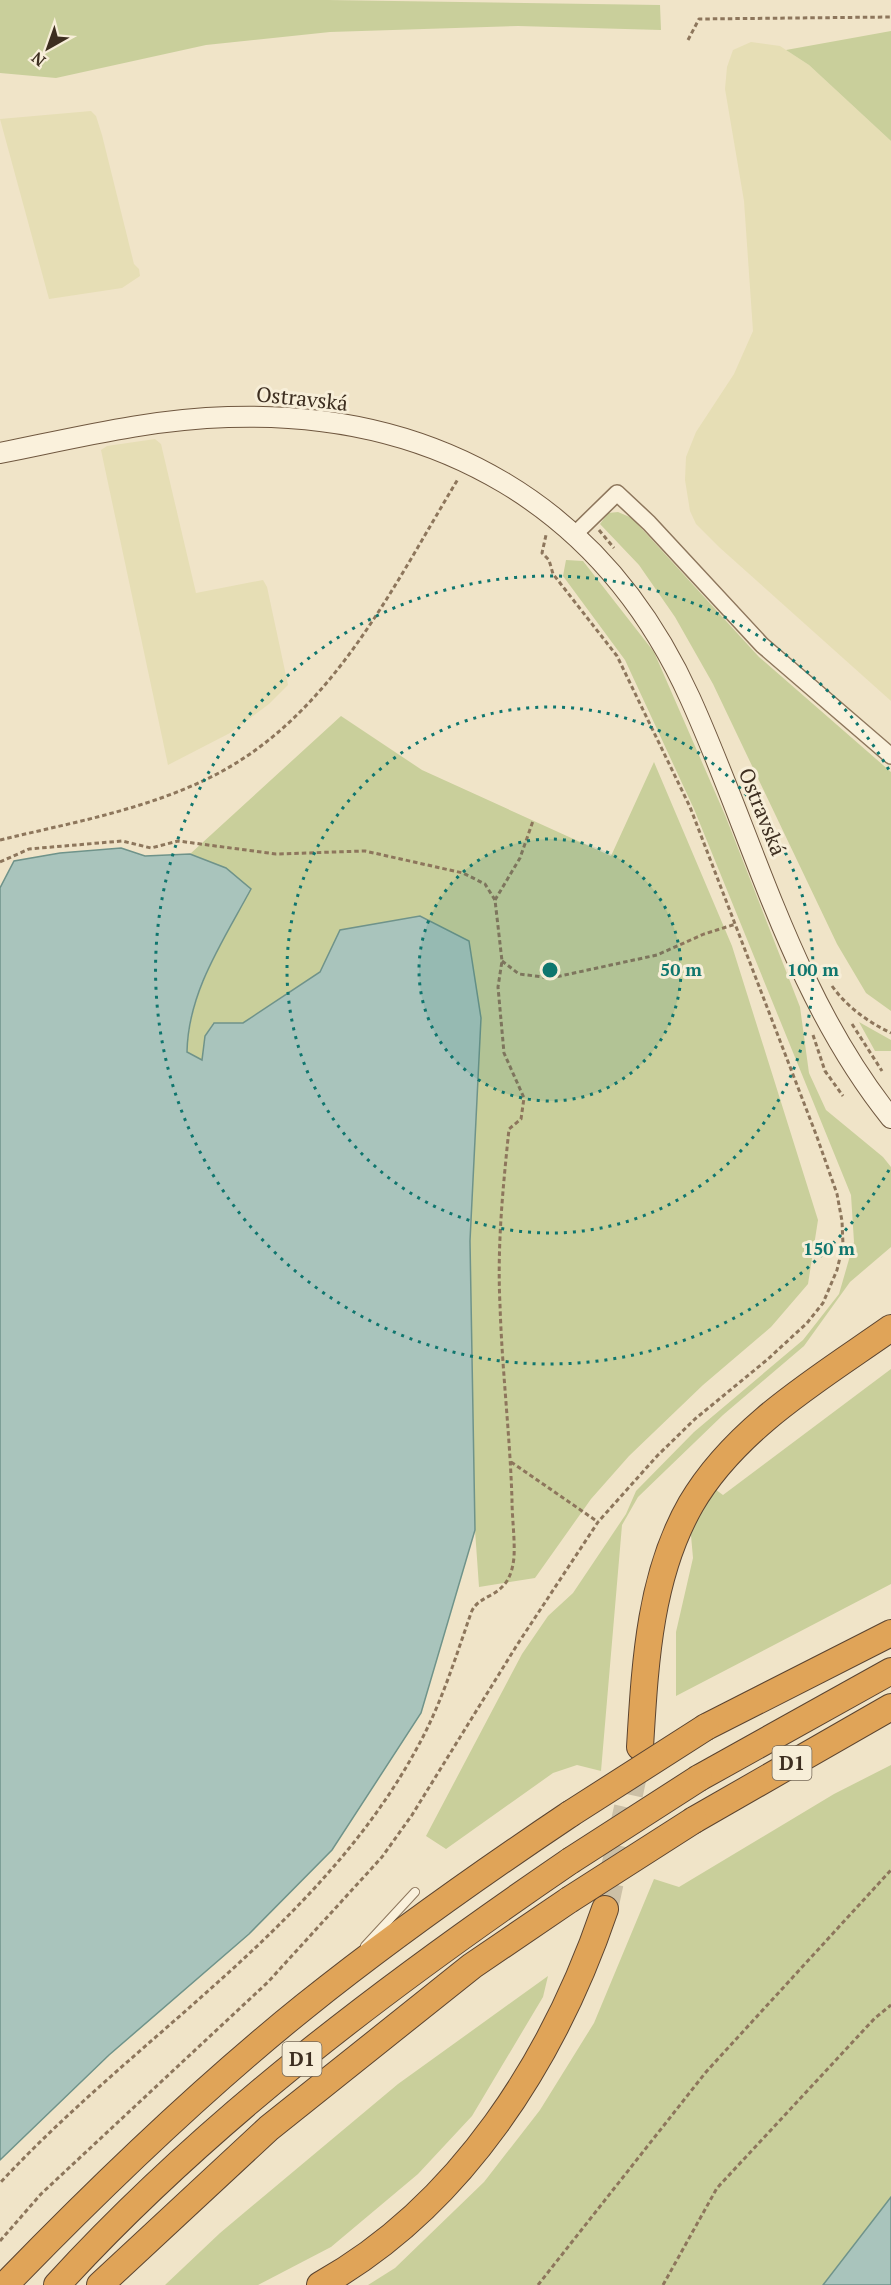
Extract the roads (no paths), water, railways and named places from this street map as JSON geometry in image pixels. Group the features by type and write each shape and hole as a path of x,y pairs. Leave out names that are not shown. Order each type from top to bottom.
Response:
{"highway":[{"path":"640,1748 645,1669 657,1600 676,1539 692,1503 717,1468 747,1437 800,1391 891,1328"},
{"path":"5,2285 95,2192 223,2075 304,2007 459,1890 570,1814 706,1727 891,1633"},
{"name":"D1","path":"57,2285 161,2182 246,2105 368,2005 455,1939 699,1778 891,1671"},
{"name":"D1","path":"100,2285 269,2128 472,1966 569,1900 694,1820 891,1707"},
{"path":"320,2285 367,2256 419,2212 512,2104 562,2012 605,1909"}],"main road":[{"name":"Ostravská","path":"0,453 126,428 216,418 276,418 321,423 411,440 458,459 515,488 575,534 628,594 668,656 690,698 795,958 820,1009 864,1084 891,1118"}],"street":[{"path":"575,534 617,493 649,523 762,645 891,756"}],"lane":[{"path":"304,2007 415,1892"}],"water":[{"path":"121,848 145,856 190,854 226,868 251,889 209,967 193,1009 187,1052 202,1060 205,1036 214,1023 243,1023 320,972 340,930 420,916 469,941 481,1018 470,1241 475,1530 421,1713 332,1850 249,1934 109,2055 0,2160 0,888 14,861 60,853"},
{"path":"891,2197 891,2285 823,2285"}],"tunnel":[{"path":"605,1909 638,1757"}]}
